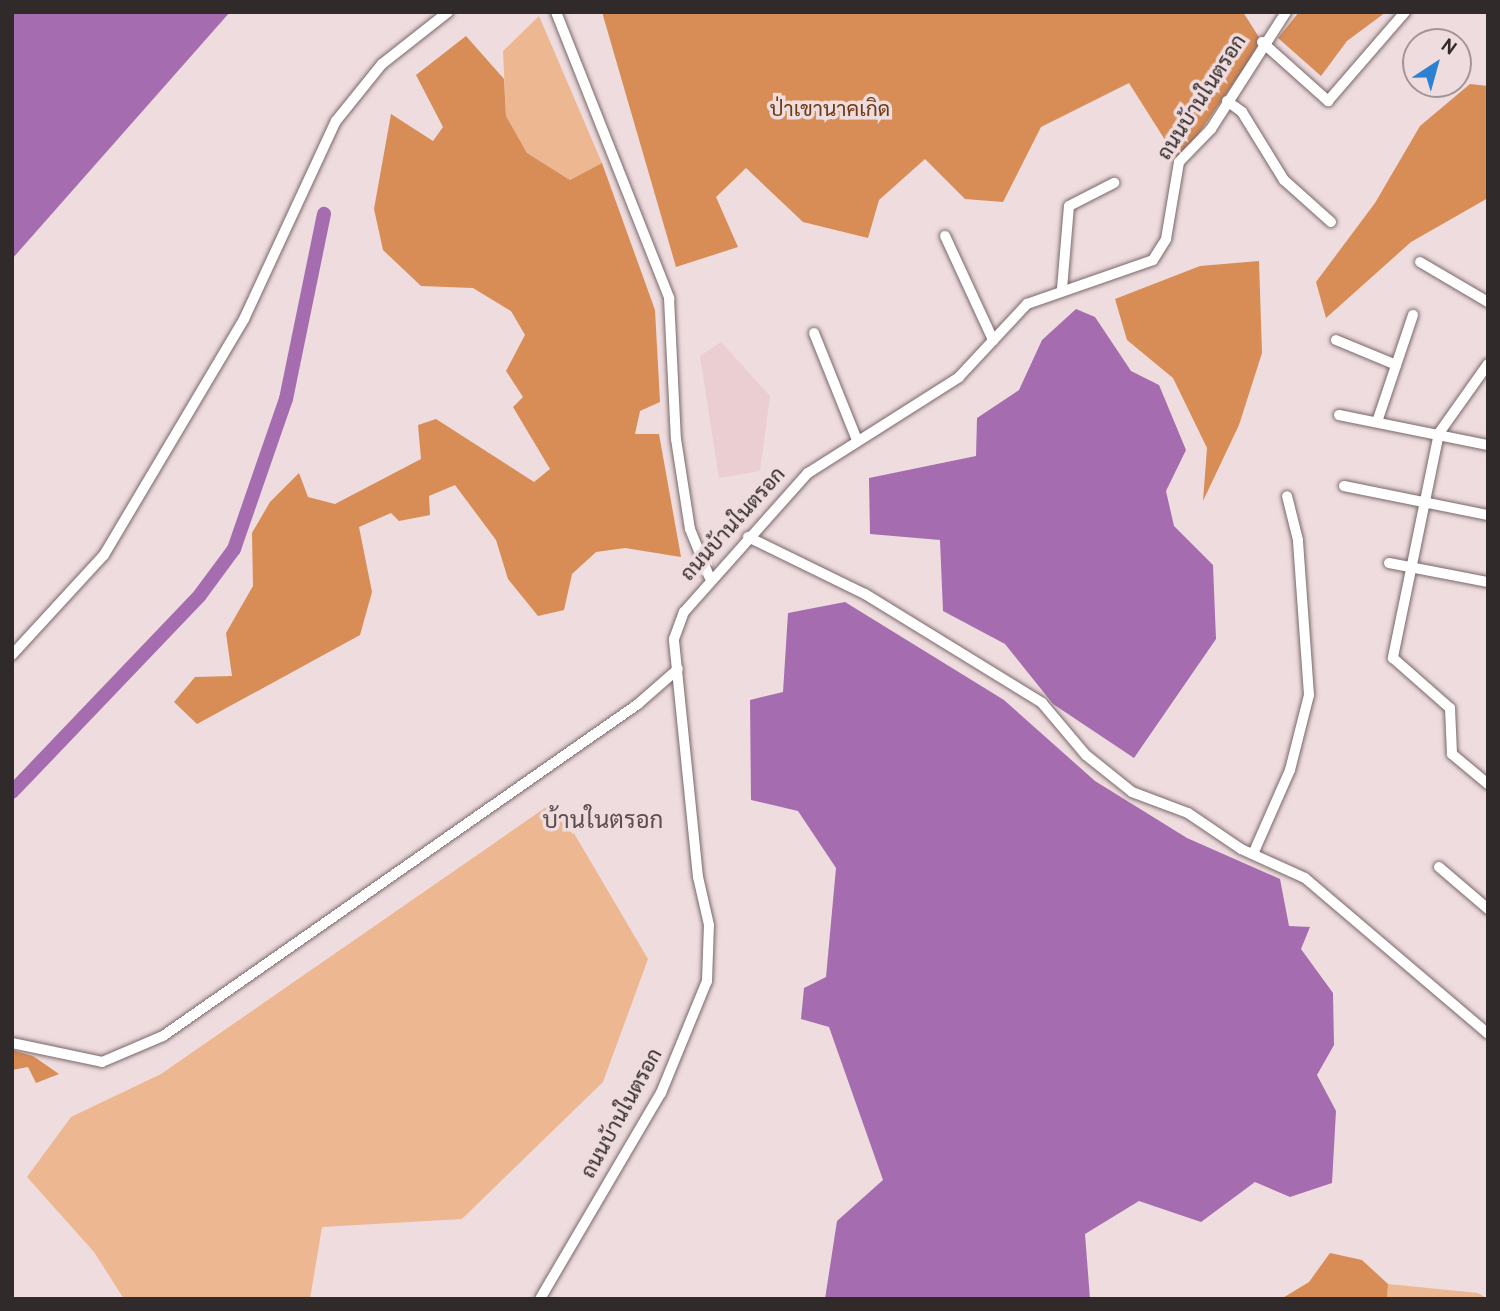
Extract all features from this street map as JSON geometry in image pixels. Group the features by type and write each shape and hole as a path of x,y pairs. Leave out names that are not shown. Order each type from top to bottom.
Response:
{"street":[{"path":"12,655 104,555 244,319 337,121 382,64 448,12"},
{"path":"556,12 669,298 676,439 690,528 709,576"},
{"name":"ถนนบ้านในตรอก","path":"540,1299 661,1093 708,981 709,925 698,877 674,639 684,612 709,576 808,473 959,377 1027,304 1062,289 1153,260 1166,239 1179,162 1227,101 1262,42 1286,12"},
{"path":"1262,42 1328,101 1405,12"},
{"path":"1227,101 1242,112 1284,180 1331,222"},
{"path":"1062,289 1069,206 1114,183"},
{"path":"945,236 993,341"},
{"path":"1420,262 1488,302"},
{"path":"1377,422 1413,315"},
{"path":"814,333 858,440"},
{"path":"1336,340 1396,365"},
{"path":"1488,364 1439,433 1393,658 1450,708 1452,754 1488,784"},
{"path":"1339,415 1488,445"},
{"path":"1344,486 1488,515"},
{"path":"1253,853 1290,770 1309,695 1298,540 1287,496"},
{"path":"748,537 865,594 1042,703 1086,755 1132,792 1188,813 1253,853 1305,878 1488,1034"},
{"path":"1389,563 1488,582"},
{"path":"12,1043 102,1062 163,1036 638,704 677,669"},
{"path":"1439,867 1488,909"}],"shaded area":[{"path":"12,12 230,12 12,259"},
{"path":"539,16 602,163 570,180 527,153 506,116 503,51"},
{"path":"1076,309 1095,317 1131,371 1159,385 1186,450 1166,491 1174,526 1213,565 1216,639 1134,758 1053,704 1005,644 943,611 940,540 870,534 869,478 976,456 977,418 1019,390 1042,340"},
{"path":"721,342 770,396 760,471 719,478 700,356"},
{"path":"845,602 1004,700 1095,781 1187,838 1280,879 1289,926 1310,927 1301,949 1333,993 1334,1045 1317,1075 1336,1111 1332,1183 1290,1197 1255,1182 1201,1222 1139,1201 1085,1234 1090,1299 825,1299 837,1221 883,1180 829,1027 801,1019 804,988 826,977 836,868 798,811 751,800 750,700 783,692 788,613"},
{"path":"555,801 648,959 603,1082 462,1219 322,1227 310,1299 124,1299 94,1252 27,1177 71,1117 161,1074"},
{"path":"1388,1284 1478,1293 1488,1299 1387,1299"}],"green space":[{"name":"ป่าเขานาคเกิด","path":"602,12 1243,12 1262,42 1179,162 1129,83 1041,127 1003,202 965,199 925,159 879,200 868,238 803,222 746,168 716,197 738,247 676,267"},
{"path":"1299,12 1386,12 1347,41 1321,76 1278,38"},
{"path":"466,36 504,79 506,116 527,153 570,180 602,163 655,310 660,402 640,411 635,434 659,434 681,557 625,548 596,552 572,574 564,610 538,616 508,579 496,540 455,485 429,496 430,515 399,521 391,513 359,527 372,592 360,635 197,724 174,702 195,677 232,676 226,633 253,586 252,533 270,502 299,473 308,497 335,504 421,459 418,425 436,419 534,482 550,469 513,407 523,397 506,371 525,335 511,311 473,288 421,286 383,250 374,209 391,114 433,141 443,127 416,75"},
{"path":"1472,84 1488,86 1488,198 1411,242 1326,318 1316,282 1375,203 1420,126 1453,98 1472,98"},
{"path":"1259,261 1262,353 1239,425 1203,501 1207,448 1173,378 1127,340 1115,299 1200,266"},
{"path":"12,1050 33,1056 59,1074 36,1083 28,1067 12,1070"},
{"path":"1330,1253 1362,1260 1388,1284 1387,1299 1281,1299 1309,1282"}],"waterway":[{"path":"12,792 200,595 234,549 286,399 324,214"}],"district":[{"name":"บ้านในตรอก","path":"603,823"}]}
